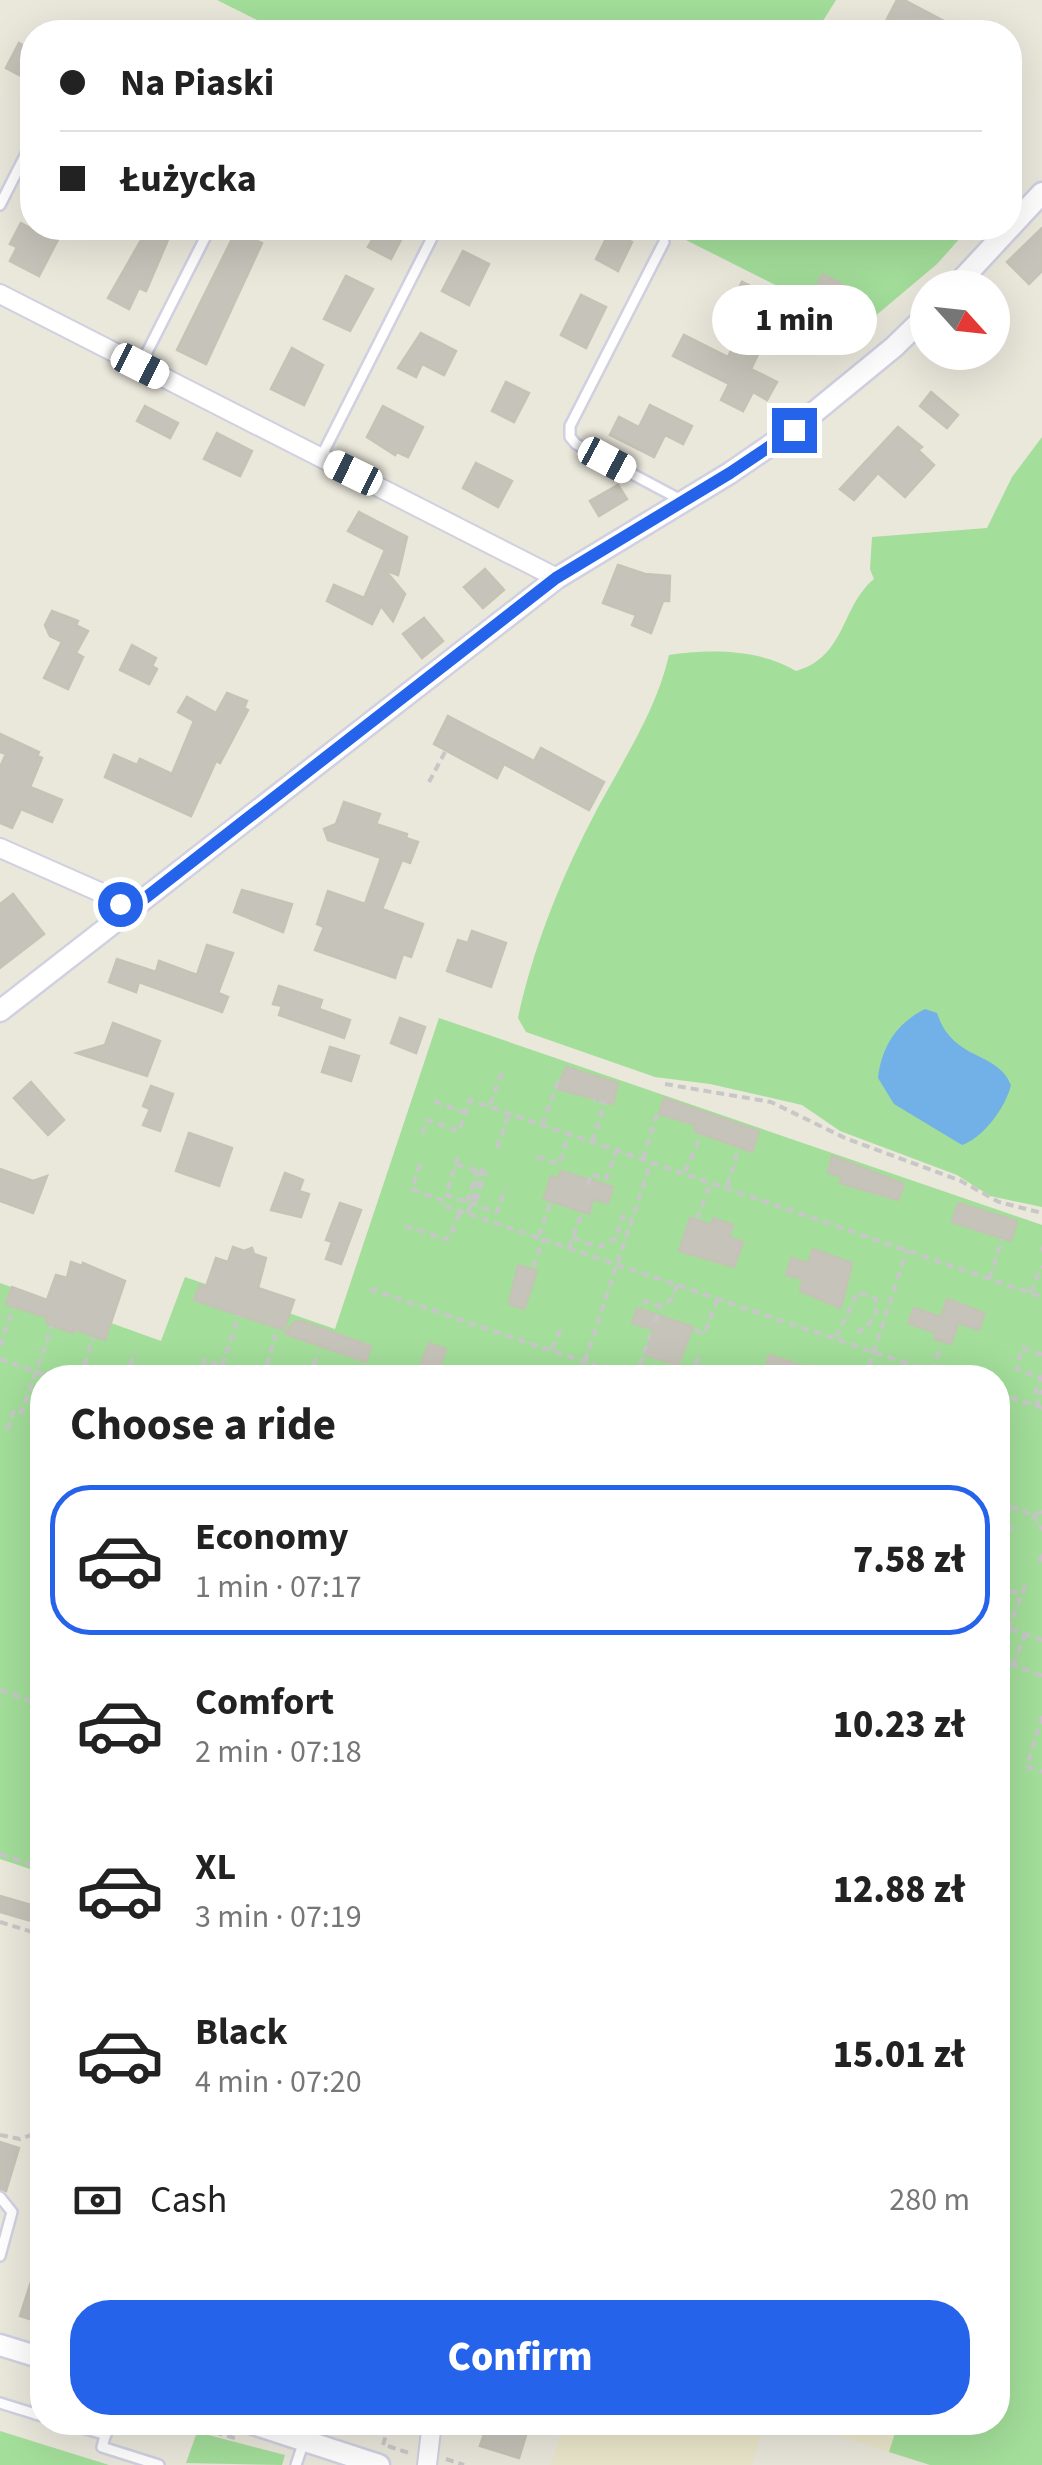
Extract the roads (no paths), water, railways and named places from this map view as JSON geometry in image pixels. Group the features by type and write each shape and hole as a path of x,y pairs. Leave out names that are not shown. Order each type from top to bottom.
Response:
{"street":[{"path":"1022,215 1042,194"},
{"path":"971,270 999,240"},
{"path":"0,294 556,578"},
{"path":"0,1011 556,578 730,473 848,386 910,330"},
{"path":"0,848 111,897 126,913"},
{"path":"0,2344 30,2354"},
{"path":"286,2435 381,2455"},
{"path":"427,2465 430,2435"}],"lane":[{"path":"0,206 20,166"},
{"path":"140,366 204,240"},
{"path":"321,457 431,240"},
{"path":"664,242 570,426 570,436 576,444 684,501"},
{"path":"0,2198 9,2205 12,2218 0,2256"},
{"path":"0,2403 30,2412"},
{"path":"106,2435 102,2447 159,2465"},
{"path":"296,2465 304,2441"}],"water":[{"path":"925,1009 937,1013 953,1040 996,1066 1011,1085 992,1121 962,1145 894,1104 878,1078 892,1037"}]}
